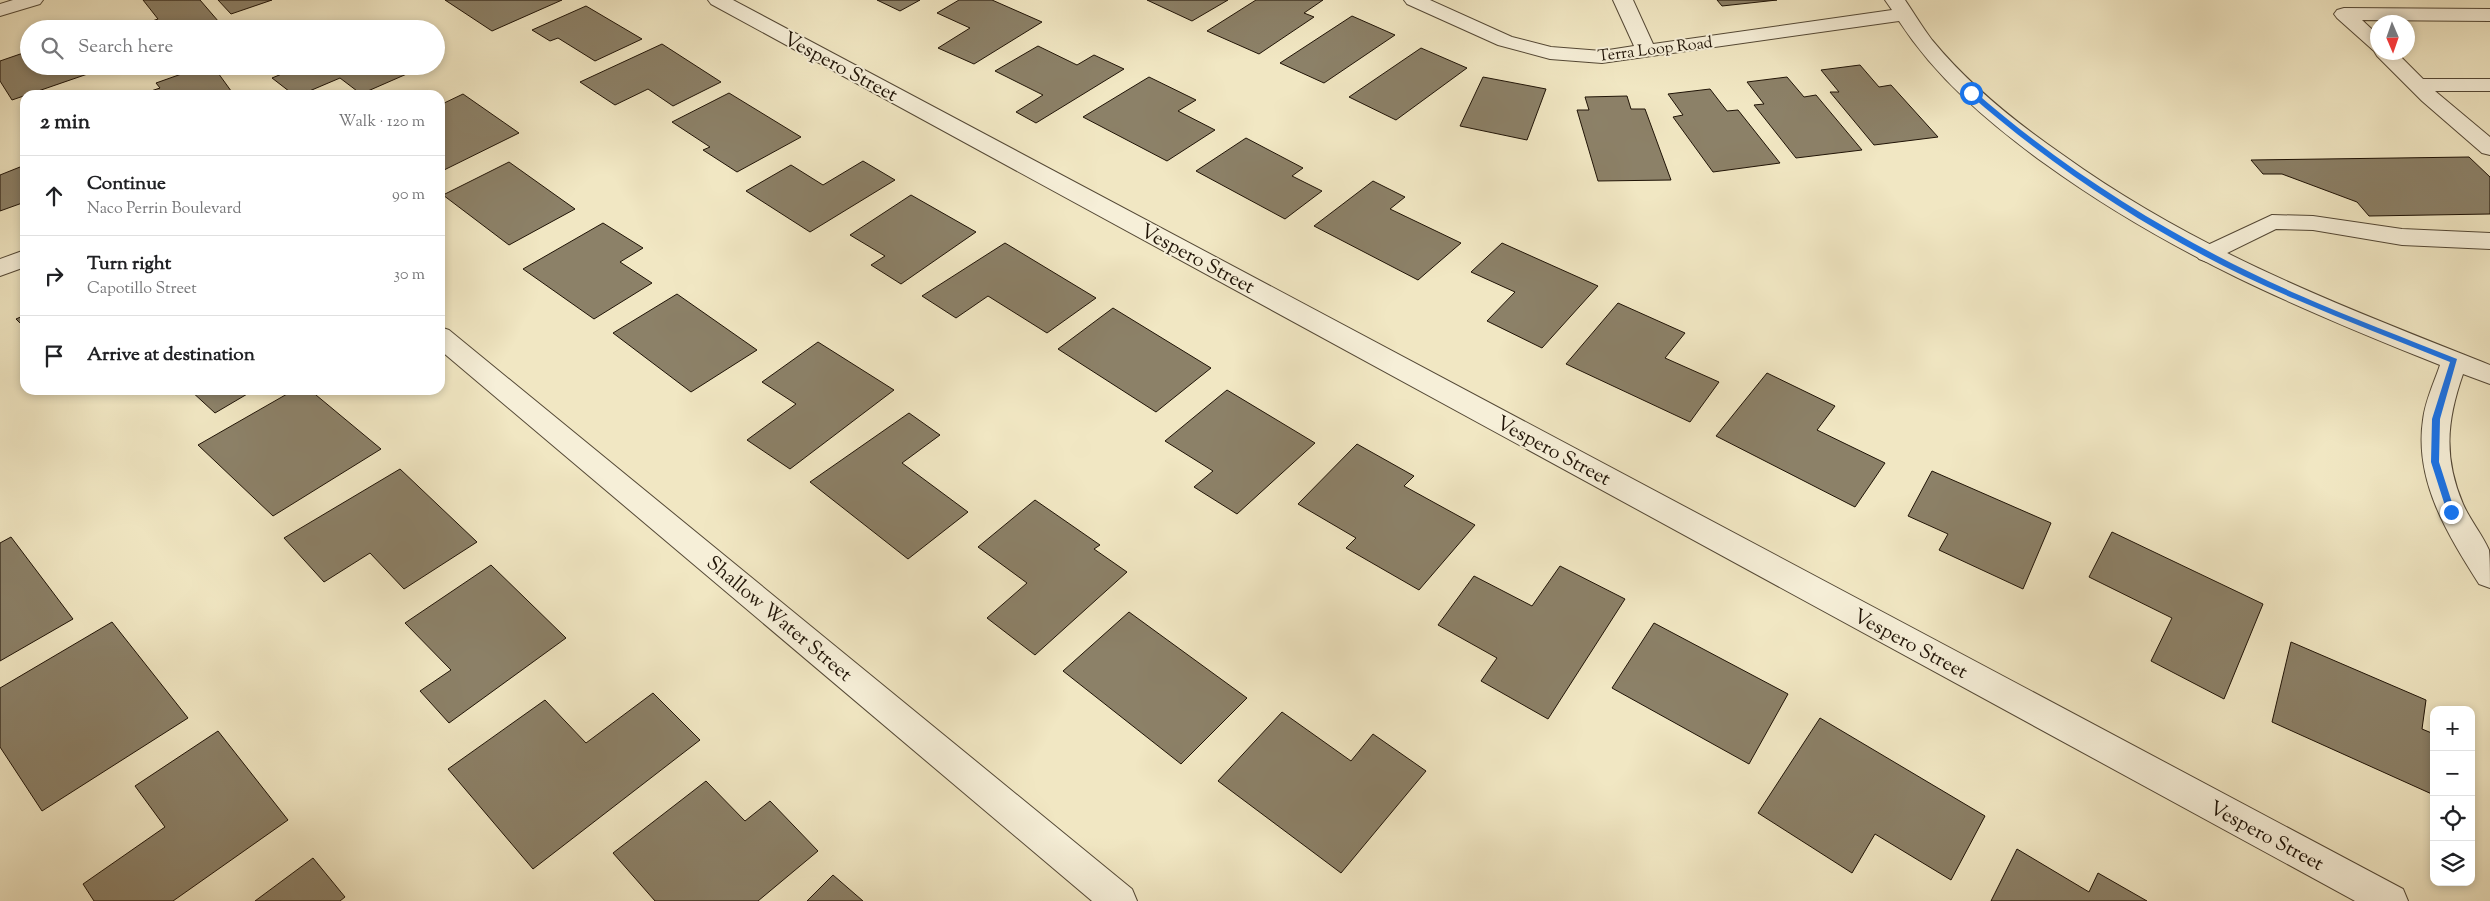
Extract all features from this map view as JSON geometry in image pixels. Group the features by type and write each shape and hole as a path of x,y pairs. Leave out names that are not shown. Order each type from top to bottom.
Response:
{"street":[{"path":"0,10 33,0"},
{"name":"Vespero Street","path":"718,0 2390,901"},
{"name":"Terra Loop Road","path":"1414,0 1505,41 1550,53 1602,57 1900,7"},
{"path":"1624,0 1646,51"},
{"path":"1900,7 1931,51 1971,93 2017,132 2088,184 2137,215 2207,254 2296,297 2490,375"},
{"path":"2370,38 2344,14 2490,15"},
{"path":"2392,60 2428,97 2490,148"},
{"path":"2418,85 2490,85"},
{"path":"2207,254 2272,222 2313,223 2402,236 2490,241"},
{"path":"0,268 20,260"},
{"name":"Shallow Water Street","path":"445,340 1119,901"},
{"path":"2454,361 2436,419 2435,462 2451,512 2490,576"}],"building":[{"path":"143,0 200,0 217,20 155,20 158,19"},
{"path":"218,0 272,0 231,14"},
{"path":"445,0 562,0 492,31"},
{"path":"877,0 920,0 900,11"},
{"path":"959,0 992,0 1042,22 974,64 938,48 970,28 937,13"},
{"path":"1147,0 1228,0 1192,21"},
{"path":"1256,0 1323,0 1304,13 1314,17 1259,54 1207,31"},
{"path":"1717,0 1777,0 1722,6"},
{"path":"586,6 642,39 595,61 558,38 550,41 532,30"},
{"path":"1352,16 1395,35 1324,83 1280,63"},
{"path":"662,44 721,82 673,106 648,89 615,105 580,82"},
{"path":"1038,46 1077,65 1094,55 1124,69 1036,123 1016,112 1043,95 995,71"},
{"path":"1421,48 1467,68 1396,120 1349,97"},
{"path":"20,54 20,75 85,75 41,90 20,90 20,97 12,100 0,81 0,61"},
{"path":"1860,65 1879,87 1891,85 1938,137 1874,145 1830,92 1839,92 1821,70"},
{"path":"179,75 220,75 230,90 154,90 160,88 156,83"},
{"path":"279,75 404,75 370,90 356,90 340,78 312,90 288,90 272,78"},
{"path":"1149,77 1196,100 1178,111 1215,130 1167,161 1083,117"},
{"path":"1483,77 1546,89 1527,140 1460,126"},
{"path":"1787,77 1804,97 1816,95 1862,150 1796,158 1754,105 1764,104 1747,82"},
{"path":"1710,89 1727,111 1738,110 1780,163 1713,172 1673,117 1683,115 1668,94"},
{"path":"729,93 801,137 737,172 703,150 710,147 672,122"},
{"path":"463,94 519,133 445,170 445,103"},
{"path":"1627,96 1631,109 1645,109 1671,180 1598,181 1577,110 1589,110 1585,97"},
{"path":"1246,138 1303,168 1292,176 1322,191 1285,219 1196,171"},
{"path":"2469,157 2490,177 2490,214 2369,216 2357,202 2282,174 2263,174 2251,160"},
{"path":"863,161 895,180 810,232 746,191 791,165 823,185"},
{"path":"509,162 575,209 509,245 445,197 445,194"},
{"path":"20,167 20,204 0,211 0,175"},
{"path":"1373,181 1405,197 1390,209 1461,243 1418,280 1314,226"},
{"path":"911,195 976,232 901,284 871,265 885,256 850,235"},
{"path":"603,223 643,248 620,262 652,283 594,319 523,269"},
{"path":"1005,243 1096,298 1047,333 988,296 956,318 922,296"},
{"path":"1502,243 1598,286 1542,348 1487,321 1515,292 1471,272"},
{"path":"677,294 757,350 691,392 613,333"},
{"path":"1618,303 1685,333 1665,358 1719,382 1690,422 1566,364"},
{"path":"1113,308 1211,368 1156,412 1058,349"},
{"path":"818,342 894,390 790,469 747,440 796,404 762,382"},
{"path":"1767,373 1835,406 1817,430 1885,463 1855,507 1716,436"},
{"path":"1227,390 1315,443 1237,514 1194,487 1213,471 1165,441"},
{"path":"195,395 246,395 215,413"},
{"path":"285,395 316,395 381,449 273,516 198,445"},
{"path":"909,413 940,435 902,463 968,512 908,559 810,482"},
{"path":"1357,444 1414,476 1404,486 1475,525 1419,590 1346,548 1356,538 1298,504"},
{"path":"400,469 477,542 404,589 370,553 324,582 284,538"},
{"path":"1932,471 2051,523 2023,589 1939,550 1948,534 1908,516"},
{"path":"1035,500 1100,545 1094,549 1127,572 1035,655 987,618 1027,583 978,547"},
{"path":"2112,532 2263,604 2224,699 2151,661 2172,618 2089,577"},
{"path":"11,537 73,619 0,661 0,543"},
{"path":"491,565 566,638 449,723 420,691 451,670 405,623"},
{"path":"1560,566 1625,599 1548,719 1481,681 1497,658 1438,625 1474,576 1532,606"},
{"path":"1129,612 1247,698 1181,764 1063,671"},
{"path":"112,622 188,718 42,811 0,747 0,688"},
{"path":"1654,623 1788,694 1749,764 1612,688"},
{"path":"2291,642 2426,700 2422,729 2430,732 2430,793 2272,722"},
{"path":"653,693 700,740 533,869 448,769 545,700 586,743"},
{"path":"1282,712 1351,761 1373,734 1426,771 1341,873 1218,781"},
{"path":"1820,718 1985,816 1951,880 1875,834 1852,873 1758,813"},
{"path":"218,731 288,820 173,901 94,901 83,884 165,827 135,786"},
{"path":"706,781 745,821 770,801 818,851 758,901 655,901 613,853"},
{"path":"2017,849 2089,892 2098,873 2147,901 1991,901"},
{"path":"313,858 345,897 340,901 255,901"},
{"path":"833,875 863,901 807,901"}],"route":[{"path":"1971,93 2017,132 2072,173 2137,215 2207,254 2296,297 2454,361 2436,419 2435,462 2451,512"}]}
